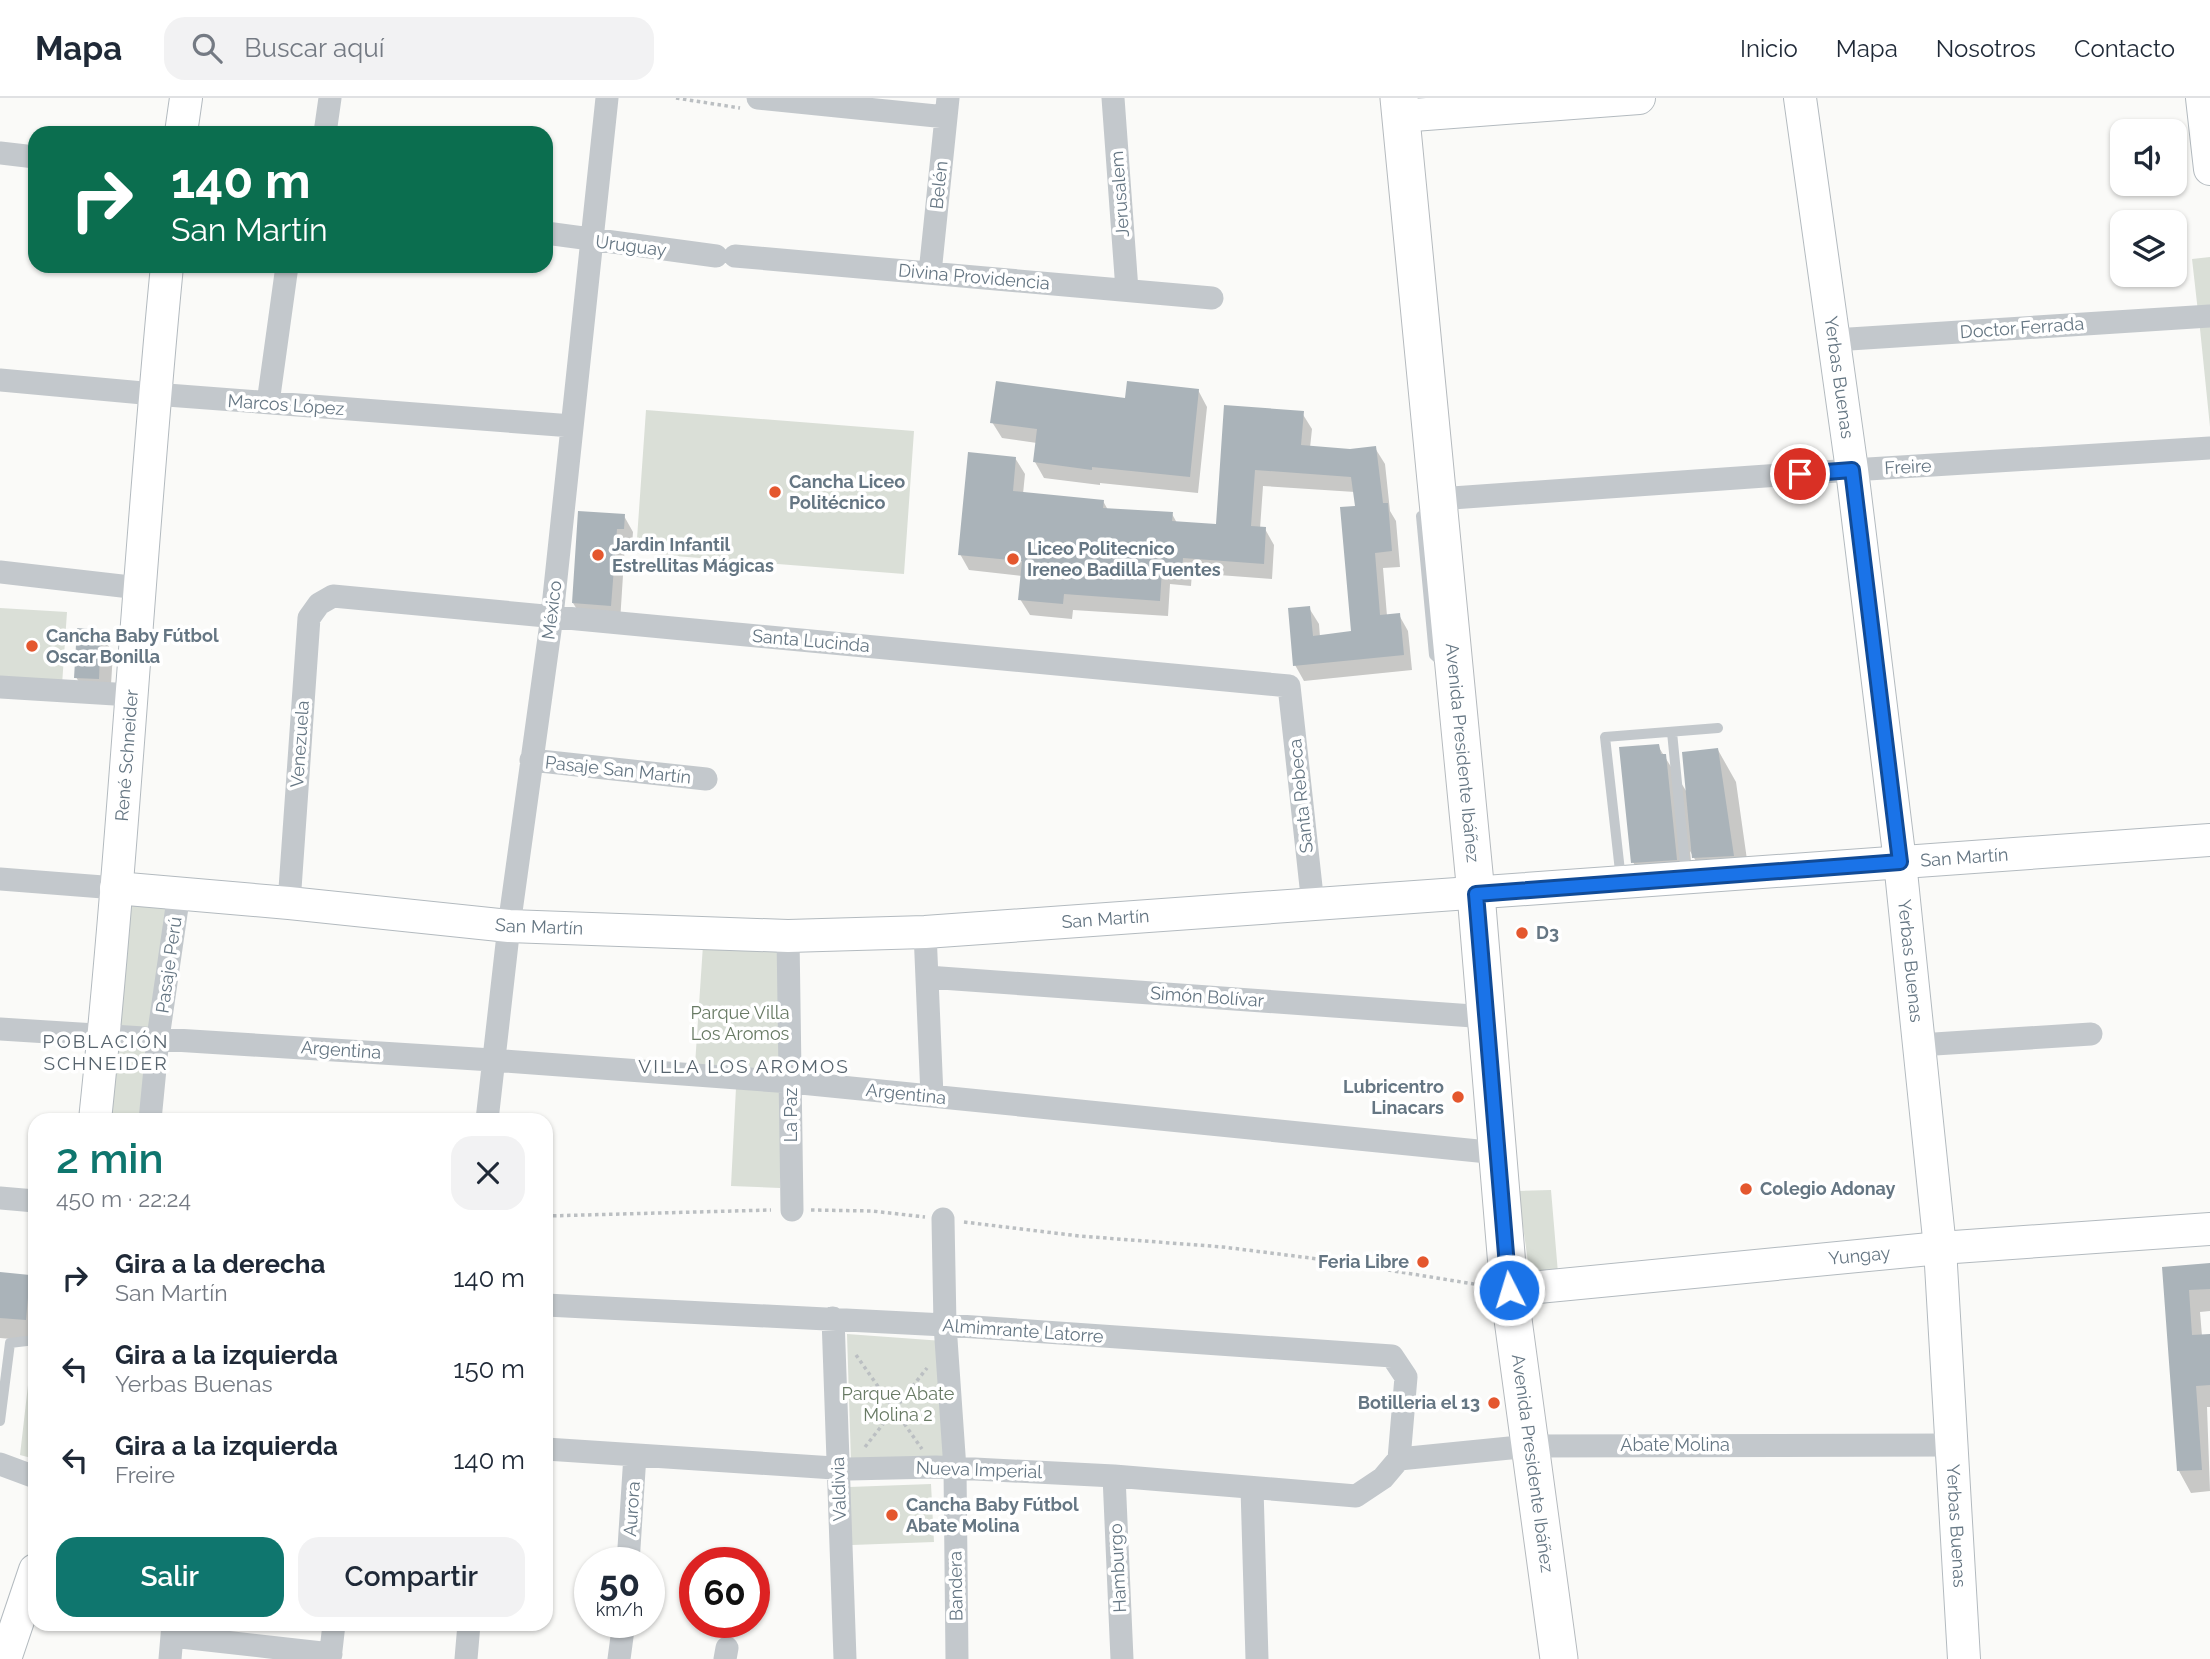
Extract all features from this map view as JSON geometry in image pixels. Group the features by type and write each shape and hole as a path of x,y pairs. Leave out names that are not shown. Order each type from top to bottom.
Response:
{"main road":[{"name":"Avenida Presidente Ibáñez","path":"1400,107 1429,498 1455,674 1509,1290 1559,1659"}],"street":[{"path":"182,126 186,98"},
{"path":"326,126 330,98"},
{"name":"México","path":"488,1113 509,926 552,616 607,98"},
{"name":"Jerusalem","path":"1113,98 1127,290"},
{"path":"1400,107 1639,98"},
{"name":"Yerbas Buenas","path":"1800,98 1852,470 1900,862 1940,1248 1965,1659"},
{"path":"2202,98 2210,169"},
{"path":"749,103 947,107"},
{"name":"Belén","path":"930,273 947,107"},
{"path":"0,153 28,156"},
{"name":"Uruguay","path":"553,234 726,256"},
{"name":"Divina Providencia","path":"726,256 1212,298"},
{"name":"René Schneider","path":"95,1113 104,1034 154,394 166,273"},
{"path":"268,403 286,273"},
{"name":"Doctor Ferrada","path":"1834,340 2210,316"},
{"name":"Marcos López","path":"0,380 572,426"},
{"name":"Freire","path":"1429,498 2210,448"},
{"path":"0,572 139,588"},
{"name":"Santa Lucinda","path":"333,596 1289,686"},
{"name":"Venezuela","path":"289,902 309,618 319,604 333,596"},
{"name":"Santa Rebeca","path":"1289,686 1313,905"},
{"path":"0,687 131,695"},
{"name":"Pasaje San Martín","path":"531,761 706,779"},
{"name":"San Martín","path":"0,879 289,902 509,926 788,936 925,932 2210,840"},
{"name":"Pasaje Perú","path":"151,1113 158,1038 179,893"},
{"path":"925,932 932,1096"},
{"name":"La Paz","path":"788,936 792,1210"},
{"name":"Simón Bolívar","path":"927,977 1487,1017"},
{"name":"Argentina","path":"0,1029 791,1082 1498,1153"},
{"path":"1919,1045 2091,1034"},
{"path":"0,1198 28,1200"},
{"name":"Bandera","path":"943,1219 945,1325 955,1469 957,1659"},
{"name":"Yungay","path":"1509,1290 1940,1248 2210,1229"},
{"name":"Almimrante Latorre","path":"553,1305 833,1318 1392,1356 1406,1377 1399,1460"},
{"name":"Valdivia","path":"833,1318 845,1659"},
{"name":"Abate Molina","path":"1399,1460 1530,1446 1952,1445"},
{"name":"Nueva Imperial","path":"553,1449 838,1468 955,1469 1114,1476 1356,1496 1382,1478 1399,1460"},
{"name":"Aurora","path":"629,1547 635,1455"},
{"path":"0,1464 28,1474"},
{"name":"Hamburgo","path":"1114,1476 1122,1659"},
{"path":"1252,1488 1257,1659"},
{"path":"5,1659 28,1591"},
{"path":"170,1659 173,1631"},
{"path":"179,1631 330,1657 333,1631"},
{"path":"466,1659 468,1631"},
{"path":"619,1659 622,1638"}],"lane":[{"path":"1622,883 1605,737 1718,728"},
{"path":"1672,732 1687,878"},
{"path":"0,1421 10,1343 28,1341"}],"path":[{"path":"676,98 749,103"},
{"path":"553,1216 872,1210 1079,1236 1326,1259 1509,1290"},
{"path":"855,1354 926,1454"},
{"path":"862,1452 927,1367"}],"green space":[{"path":"2210,257 2210,312 2198,312 2192,259"},
{"path":"2210,318 2210,427 2199,319"},
{"name":"Cancha Liceo Politécnico","path":"646,410 914,431 904,574 636,553"},
{"name":"Cancha Baby Fútbol Oscar Bonilla","path":"0,608 67,612 62,685 0,680"},
{"path":"123,900 170,904 143,1113 104,1113"},
{"name":"Parque Villa Los Aromos","path":"784,944 780,1188 731,1186 737,1068 695,1065 703,945"},
{"path":"1551,1190 1558,1273 1530,1276 1518,1191"},
{"name":"Parque Abate Molina 2","path":"847,1334 943,1341 950,1466 851,1462"},
{"path":"28,1385 28,1457 20,1455"},
{"name":"Cancha Baby Fútbol Abate Molina","path":"931,1484 934,1542 852,1545 849,1487"}],"building":[{"path":"996,381 1125,398 1127,381 1199,389 1190,477 1092,467 1092,470 1033,462 1037,429 990,423"},
{"path":"1224,405 1304,411 1301,445 1350,449 1376,446 1383,503 1388,503 1392,551 1375,553 1380,615 1400,613 1404,655 1293,666 1288,608 1310,606 1313,636 1351,631 1340,507 1355,506 1351,477 1255,470 1251,526 1266,527 1264,564 1183,558 1182,570 1162,569 1160,601 1064,594 1063,604 1018,600 1022,561 958,555 968,452 1016,457 1013,491 1104,500 1103,508 1173,512 1172,521 1216,524"},
{"name":"Jardin Infantil Estrellitas Mágicas","path":"578,511 625,514 624,529 617,529 611,606 572,603"},
{"path":"77,628 101,630 99,679 74,678"},
{"path":"1659,744 1661,754 1666,754 1677,860 1631,863 1619,747"},
{"path":"1718,748 1734,856 1692,858 1682,752"},
{"path":"2210,1263 2210,1289 2189,1290 2192,1335 2210,1334 2210,1385 2196,1386 2202,1470 2177,1471 2162,1267"},
{"path":"0,1272 28,1275 26,1320 0,1318"}],"place":[{"name":"Cancha Liceo Politécnico","path":"775,492"},
{"name":"Jardin Infantil Estrellitas Mágicas","path":"598,555"},
{"name":"Liceo Politecnico Ireneo Badilla Fuentes","path":"1013,559"},
{"name":"Cancha Baby Fútbol Oscar Bonilla","path":"32,646"},
{"name":"D3","path":"1522,933"},
{"name":"Lubricentro Linacars","path":"1458,1097"},
{"name":"Colegio Adonay","path":"1746,1189"},
{"name":"Feria Libre","path":"1423,1262"},
{"name":"Botilleria el 13","path":"1494,1403"},
{"name":"Cancha Baby Fútbol Abate Molina","path":"892,1515"}],"district":[{"name":"POBLACIÓN SCHNEIDER","path":"106,1052"},
{"name":"VILLA LOS AROMOS","path":"744,1066"}],"route":[{"path":"1509,1290 1476,894 1900,862 1852,470 1800,474"}]}
